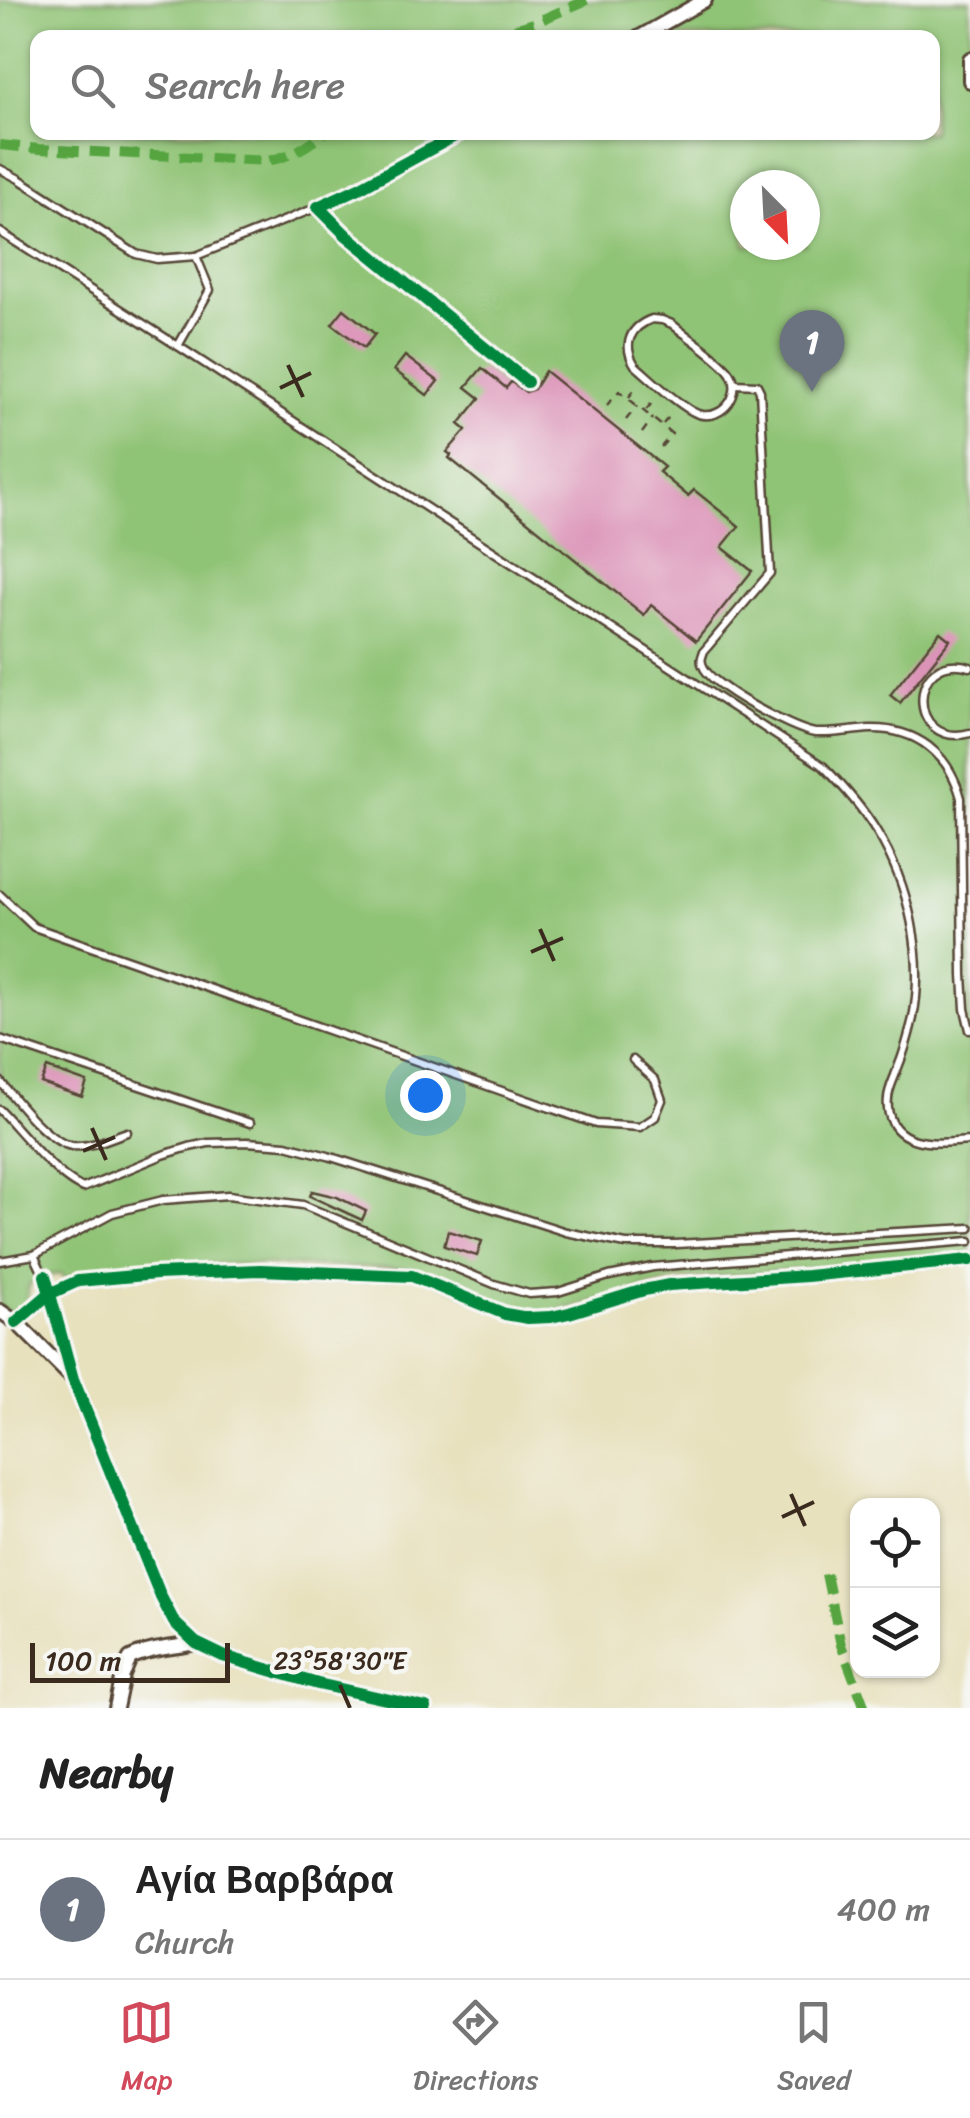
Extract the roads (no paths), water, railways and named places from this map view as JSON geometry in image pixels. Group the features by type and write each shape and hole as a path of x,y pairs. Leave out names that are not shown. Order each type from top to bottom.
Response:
{"street":[{"path":"652,30 705,0"},
{"path":"970,59 970,81"},
{"path":"447,140 360,188 318,206 345,234 527,382"},
{"path":"16,1322 49,1294 78,1281 156,1274 260,1270 388,1273 412,1276 505,1314 528,1318 551,1317 669,1285 970,1260"},
{"path":"45,1276 74,1380 174,1622 196,1643 223,1656 318,1684 426,1708"},
{"path":"0,1312 16,1322 74,1380"},
{"path":"116,1708 130,1658 144,1650 170,1650 196,1643"}],"lane":[{"path":"0,169 136,254 156,259 196,256 318,206"},
{"path":"0,232 822,766 844,787 878,834 903,892 912,928 916,986 913,1016 888,1098 888,1113 893,1125 908,1136 932,1143 970,1141"},
{"path":"178,346 210,290 196,256"},
{"path":"652,319 672,324 728,370 735,384 733,396 722,410 712,416 693,412 634,365 628,340 642,322 652,319"},
{"path":"735,384 752,384 760,391 770,572 704,651 703,667 735,694 785,724 815,733 891,730 924,741 943,760 961,798 965,1008 970,1030"},
{"path":"970,667 946,666 931,675 921,698 935,728 951,735 970,732"},
{"path":"924,741 935,728"},
{"path":"0,896 34,927 596,1124 640,1126 656,1117 662,1100 655,1080 633,1060"},
{"path":"0,1039 250,1123"},
{"path":"0,1082 60,1142 73,1146 126,1132"},
{"path":"0,1110 58,1172 83,1188 163,1154 208,1143 246,1142 286,1145 328,1156 566,1232 626,1244 970,1228"},
{"path":"0,1261 34,1255 112,1214 162,1200 228,1195 302,1205 494,1284 529,1294 558,1292 653,1267 970,1241"},
{"path":"34,1255 45,1276"}],"place":[{"name":"Αγία Βαρβάρα","path":"812,392"}]}
